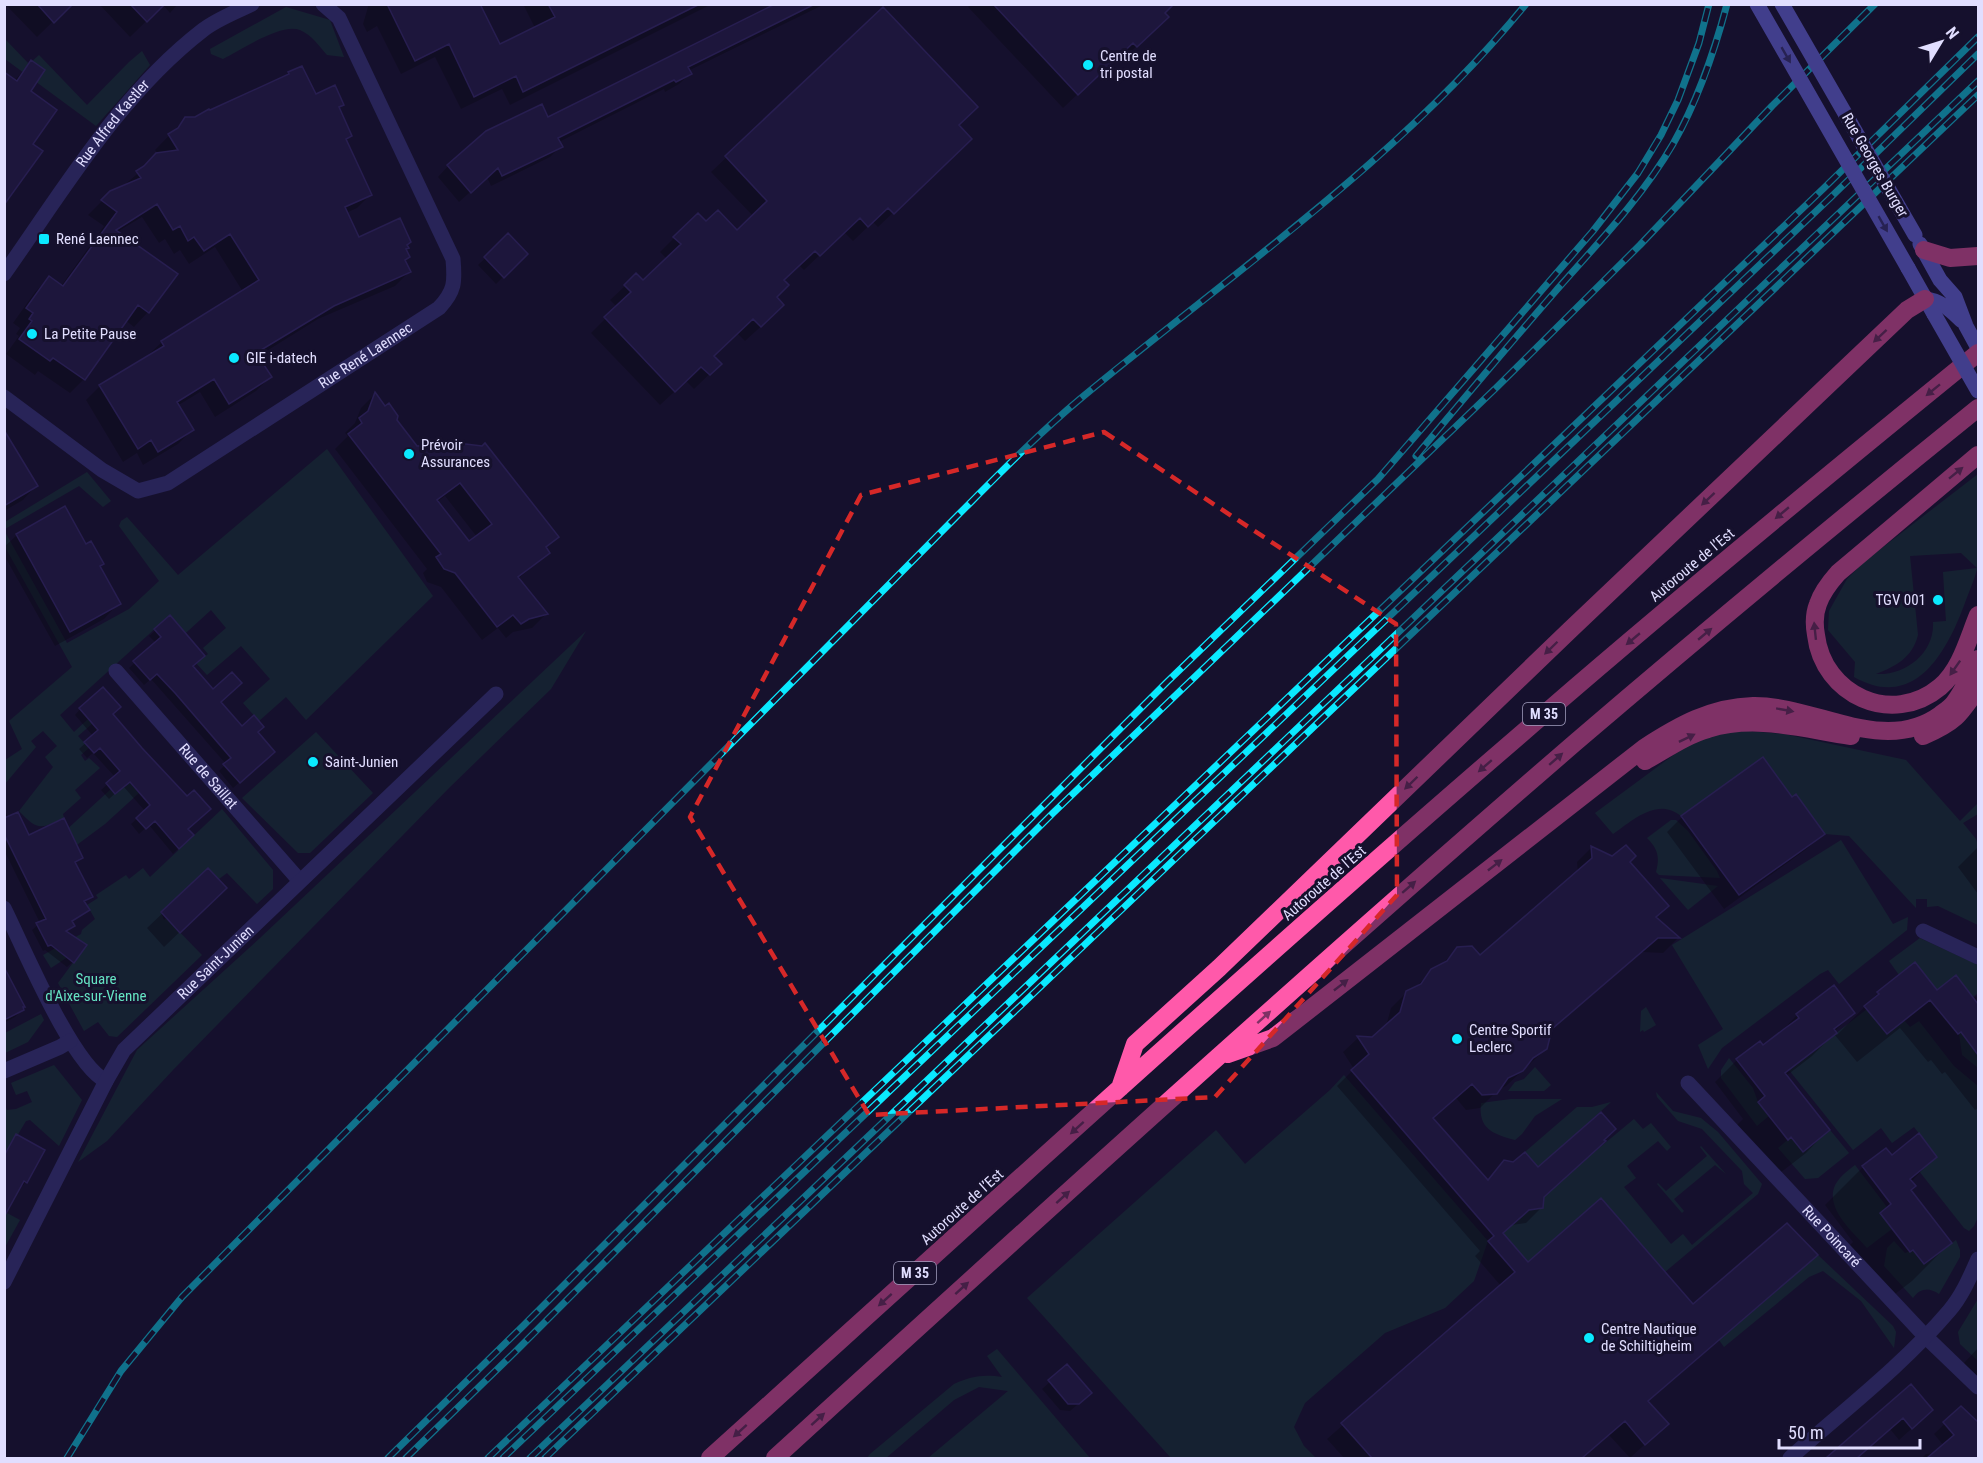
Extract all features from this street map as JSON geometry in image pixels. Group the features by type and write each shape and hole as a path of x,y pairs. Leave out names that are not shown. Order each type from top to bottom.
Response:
{"highway":[{"path":"1924,250 1950,258 1978,256"},
{"path":"1120,1089 1136,1044 1219,968 1578,622 1907,310 1940,304"},
{"name":"Autoroute de l’Est","path":"710,1458 1325,905 1550,709 1812,488 1978,353"},
{"name":"M 35","path":"774,1458 1350,939 1580,738 1978,408"},
{"path":"1978,455 1838,573 1827,586 1818,604 1814,621 1821,659 1841,686 1875,704 1895,705 1918,701 1940,686 1958,665 1978,615"},
{"path":"1220,1057 1273,1038 1644,748 1676,728 1702,715 1726,708 1755,706 1785,709 1875,731 1907,730 1931,721 1952,705 1963,690 1978,659"},
{"path":"1581,797 1667,748 1707,729 1735,723 1773,722 1889,742 1922,736 1948,725 1963,711 1978,688"}],"street":[{"name":"Rue Alfred Kastler","path":"4,274 100,138 152,74 205,28 252,4"},
{"name":"Rue René Laennec","path":"4,398 102,470 138,491 168,483 439,308 450,296 454,278 453,259 339,18 322,4"},
{"name":"Rue Georges Burger","path":"1757,4 1908,268 1940,304 1966,326 1978,348"},
{"name":"Rue Georges Burger","path":"1782,4 1940,280 1940,304 1978,391"},
{"name":"Rue de Saillat","path":"116,671 299,880"},
{"name":"Rue Saint-Junien","path":"4,1282 124,1050 299,880 496,694"},
{"path":"4,908 70,1041 96,1076 106,1081"},
{"path":"1923,931 1978,957"},
{"path":"4,1071 70,1041"},
{"name":"Rue Poincaré","path":"1688,1083 1925,1336 1978,1386"},
{"path":"1790,1458 1925,1336 1956,1301 1978,1259"}],"highlighted area":[{"path":"1104,432 1396,624 1397,895 1215,1097 869,1115 690,817 861,495"}],"green space":[{"path":"286,7 330,20 344,57 327,55 308,35 300,30 292,29 272,34 223,59 211,54 210,49"},
{"path":"5,39 29,64 39,55 87,105 142,51 150,65 96,126 5,59"},
{"path":"327,449 433,596 306,720 286,697 259,721 243,703 270,679 241,646 207,675 196,663 208,654 203,648 226,628 211,610 177,641 169,632 178,624 170,615 60,715 74,732 88,719 92,724 78,736 89,748 81,755 85,761 89,758 100,768 75,790 81,798 63,814 64,818 44,826 31,822 19,811 53,767 45,757 57,746 43,731 31,741 36,747 5,784 5,760 22,749 9,721 72,667 5,547 4,530 67,643 129,609 159,581 119,526 121,521 127,517 178,575"},
{"path":"87,472 111,501 103,507 79,486 5,529 5,522"},
{"path":"1978,474 1979,563 1959,619 1939,656 1927,670 1912,681 1895,687 1876,686 1854,677 1855,662 1828,630 1829,611 1847,579 1865,561","holes":["1961,553 1977,568 1943,572 1946,621 1933,622 1929,643 1923,653 1907,667 1887,674 1876,674 1902,660 1912,650 1918,635 1910,556"]},
{"path":"586,631 551,689 449,788 173,1070 107,1141 78,1162 137,1050 260,938"},
{"path":"1736,730 1784,734 1906,760 1960,821 1978,803 1978,814 1963,823 1978,845 1978,925 1938,906 1927,907 1927,899 1916,899 1916,908 1849,836 1825,834 1739,895 1681,816 1672,811 1655,809 1629,822 1613,834 1595,813 1683,748 1708,736"},
{"name":"Saint-Junien","path":"316,732 373,793 310,853 298,853 242,798"},
{"path":"129,782 139,793 105,824 74,847 63,833 111,789 116,794"},
{"name":"Square d'Aixe-sur-Vienne","path":"222,809 273,870 273,889 257,904 227,873 219,879 208,868 161,912 164,920 166,918 202,955 117,1037 109,1036 98,1022 84,1031 58,983 86,945 51,968 43,955 81,934 82,930 95,919 87,905 98,898 96,895 126,875 129,879 143,868 150,877"},
{"path":"1671,820 1676,820 1688,831 1720,878 1659,875 1656,872 1657,854 1647,838"},
{"path":"1841,840 1893,924 1908,917 1907,930 1839,984 1828,970 1820,974 1722,1048 1708,1069 1698,1045 1723,1029 1672,945"},
{"name":"Centre Sportif Leclerc","path":"1623,853 1669,906 1653,920 1669,936 1659,937 1548,1033 1551,1036 1547,1049 1533,1058 1523,1071 1508,1078 1497,1094 1482,1095 1471,1084 1433,1118 1490,1183 1502,1162 1505,1160 1512,1163 1577,1107 1592,1107 1611,1102 1547,1160 1575,1168 1634,1119 1643,1129 1651,1123 1671,1147 1667,1151 1658,1141 1627,1166 1636,1178 1624,1187 1671,1244 1683,1234 1692,1245 1753,1193 1744,1184 1742,1171 1702,1129 1678,1121 1657,1097 1656,1092 1673,1111 1701,1118 1718,1132 1762,1184 1758,1194 1665,1272 1601,1198 1528,1262 1501,1230 1491,1233 1351,1070 1374,1050 1368,1037 1372,1037 1404,1008 1402,1005 1406,991 1421,984 1431,969 1447,961 1457,947 1472,946 1480,954 1592,858 1603,861"},
{"path":"1660,878 1718,886 1688,910"},
{"path":"1920,938 1978,965 1978,996 1977,994 1973,997 1956,975 1937,990 1915,962 1899,975 1889,961"},
{"path":"1646,1007 1656,1025 1640,1032 1641,1011"},
{"path":"1867,1009 1887,1034 1904,1020 1910,1027 1919,1021 1954,1066 1978,1086 1978,1217 1969,1231 1964,1228 1919,1171 1937,1157 1914,1127 1892,1143 1881,1128 1853,1150 1789,1070"},
{"path":"41,1014 44,1020 28,1042 5,1053 5,1033"},
{"path":"1961,1032 1971,1046 1975,1044 1978,1048 1978,1068 1962,1055 1959,1034"},
{"path":"1729,1058 1753,1088 1758,1102 1769,1116 1757,1126 1721,1078 1721,1070"},
{"path":"54,1065 82,1100 59,1146 30,1120 26,1121 5,1156 4,1104 7,1110 32,1102 27,1091 16,1095 11,1083"},
{"path":"1535,1067 1551,1085 1544,1091 1508,1091 1515,1082 1524,1079"},
{"path":"1344,1075 1488,1241 1474,1281 1445,1308 1385,1333 1305,1403 1294,1427 1304,1446 1316,1458 1171,1458 1027,1298 1216,1130 1245,1164"},
{"path":"1511,1099 1562,1099 1535,1116 1515,1140 1489,1129 1482,1119 1481,1112 1481,1103"},
{"path":"1830,1130 1849,1153 1818,1178 1805,1179 1778,1148 1791,1137 1803,1152"},
{"path":"1701,1146 1726,1174 1715,1165 1674,1199 1684,1211 1682,1213 1657,1184 1666,1191 1707,1156"},
{"path":"1855,1165 1887,1207 1880,1213 1892,1229 1867,1248 1840,1216 1833,1197 1834,1187 1840,1178"},
{"path":"5,1212 20,1220 5,1247"},
{"path":"1956,1240 1960,1257 1939,1294 1932,1290 1925,1290 1913,1298 1884,1266 1887,1248 1894,1241 1905,1253 1913,1250 1925,1264"},
{"path":"1818,1255 1893,1326 1896,1332 1894,1348 1861,1301 1823,1271 1809,1277 1724,1347 1719,1340"},
{"path":"1978,1299 1978,1361 1960,1344 1958,1332"},
{"path":"997,1349 1090,1458 928,1458 1008,1391 979,1387 954,1400 886,1458 867,1458 954,1384 978,1376 1002,1377 987,1356"}],"building":[{"path":"37,4 73,4 54,23"},
{"path":"130,4 165,4 147,22"},
{"path":"387,4 480,4 500,44 555,17 548,4 700,4 523,92 516,76 474,97 449,44 415,61"},
{"path":"775,4 815,4 688,67 692,74 676,82 674,80 558,138 563,147 502,176 498,168 471,193 447,165 486,131 542,104 548,117"},
{"name":"Centre de tri postal","path":"993,4 1174,4 1165,13 1169,17 1137,47 1133,43 1078,95"},
{"path":"883,7 978,107 959,125 972,139 894,214 888,208 868,227 860,218 820,256 815,251 784,280 789,285 777,297 784,305 761,327 753,319 714,356 722,364 710,375 701,367 675,392 604,317 631,292 624,285 636,273 643,280 681,244 673,237 698,213 706,221 718,210 737,230 767,201 725,156"},
{"path":"31,60 45,70 31,91 57,110 33,144 43,151 4,205 4,72 17,81"},
{"path":"302,66 316,94 335,85 344,105 339,107 352,136 346,139 372,195 345,207 359,237 400,218 411,242 407,245 409,248 406,249 410,257 405,260 411,272 334,306 256,353 272,377 229,404 214,379 177,402 194,430 158,452 151,440 138,449 99,385 164,346 161,341 259,280 230,234 204,251 194,237 188,241 180,226 173,230 157,204 116,230 178,274 149,313 138,305 85,380 53,358 50,361 19,339 32,321 29,319 33,313 26,308 49,276 63,286 117,212 101,200 110,191 141,178 136,171 156,153 178,150 168,134 178,128 185,117 195,117"},
{"path":"508,233 528,254 504,278 484,257"},
{"path":"375,392 385,406 389,403 398,416 397,420 417,446 452,445 449,442 482,446 485,443 559,537 546,547 550,553 518,577 548,614 529,619 521,624 513,615 497,627 455,573 444,569 436,557 441,554 348,434 362,423 359,418 368,411","holes":["460,483 492,524 469,541 437,500"]},
{"path":"4,430 38,486 4,506"},
{"path":"65,506 86,544 91,541 104,564 100,566 121,604 70,632 16,534"},
{"path":"170,615 205,656 193,666 213,689 232,672 242,683 221,702 242,726 254,715 264,727 258,732 275,752 240,783 223,764 231,758 175,693 157,674 150,680 133,661 161,637 154,629"},
{"path":"103,687 121,707 113,714 142,748 187,796 194,790 211,809 188,829 194,835 179,849 155,821 146,829 136,818 150,805 130,782 115,794 106,783 120,771 100,748 94,753 84,742 98,730 79,708"},
{"path":"1763,757 1792,797 1796,794 1825,834 1739,895 1681,816"},
{"path":"18,812 29,835 64,818 83,858 75,862 93,897 84,901 90,910 72,921 75,926 66,931 87,945 74,963 51,945 48,946 36,923 46,919 4,834 4,818"},
{"path":"1626,845 1636,856 1630,862 1669,906 1656,917 1680,938 1658,938 1552,1029 1547,1049 1533,1058 1523,1071 1508,1078 1497,1094 1482,1095 1472,1084 1433,1118 1488,1180 1504,1160 1513,1162 1525,1152 1538,1167 1601,1112 1616,1129 1604,1140 1606,1141 1544,1197 1543,1208 1529,1210 1503,1233 1528,1262 1601,1198 1693,1304 1787,1223 1818,1255 1648,1401 1669,1424 1645,1445 1625,1421 1582,1458 1372,1458 1341,1423 1515,1272 1488,1241 1494,1236 1351,1070 1369,1054 1357,1036 1372,1037 1400,1012 1406,991 1421,984 1431,969 1447,961 1457,947 1472,946 1480,955 1592,858 1591,846 1612,856"},
{"path":"208,868 227,888 180,933 161,912"},
{"path":"1915,962 1937,990 1956,975 1978,1004 1978,1055 1961,1032 1958,1034 1930,1000 1887,1034 1864,1006 1879,994 1877,992"},
{"path":"4,967 25,1007 23,1007 24,1010 4,1020"},
{"path":"1834,985 1855,1013 1834,1029 1837,1033 1785,1073 1830,1130 1803,1152 1791,1137 1788,1140 1758,1102 1765,1096 1736,1059 1760,1041 1763,1045 1799,1018 1796,1014"},
{"path":"1919,1133 1937,1157 1910,1179 1916,1186 1911,1190 1952,1243 1924,1264 1913,1250 1910,1252 1880,1213 1891,1204 1862,1166 1886,1148 1892,1155"},
{"path":"16,1134 45,1150 27,1183 24,1181 4,1217 4,1156"},
{"path":"1067,1364 1092,1393 1079,1404 1068,1404 1048,1380"},
{"path":"1911,1384 1933,1410 1912,1429 1903,1418 1857,1458 1826,1458"},
{"path":"1961,1406 1978,1422 1978,1458 1927,1458 1954,1435 1943,1422"}],"railway":[{"path":"67,1458 121,1371 182,1297 988,485 1080,399 1370,164 1477,60 1526,4"},
{"path":"388,1458 1168,681 1378,479 1593,231 1638,173 1661,135 1678,100 1699,43 1709,4"},
{"path":"1416,456 1647,184 1673,144 1698,93 1727,4"},
{"path":"406,1458 516,1351 1053,813 1497,387 1640,245 1772,106 1875,4"},
{"path":"488,1458 1824,188 1978,37"},
{"path":"503,1458 1830,198 1978,54"},
{"path":"530,1458 1978,81"},
{"path":"545,1458 1978,95"}],"place":[{"name":"Centre de tri postal","path":"1088,65"},
{"name":"René Laennec","path":"44,239"},
{"name":"La Petite Pause","path":"32,334"},
{"name":"GIE i-datech","path":"234,358"},
{"name":"Prévoir Assurances","path":"409,454"},
{"name":"TGV 001","path":"1938,600"},
{"name":"Saint-Junien","path":"313,762"},
{"name":"Centre Sportif Leclerc","path":"1457,1039"},
{"name":"Centre Nautique de Schiltigheim","path":"1589,1338"}]}
